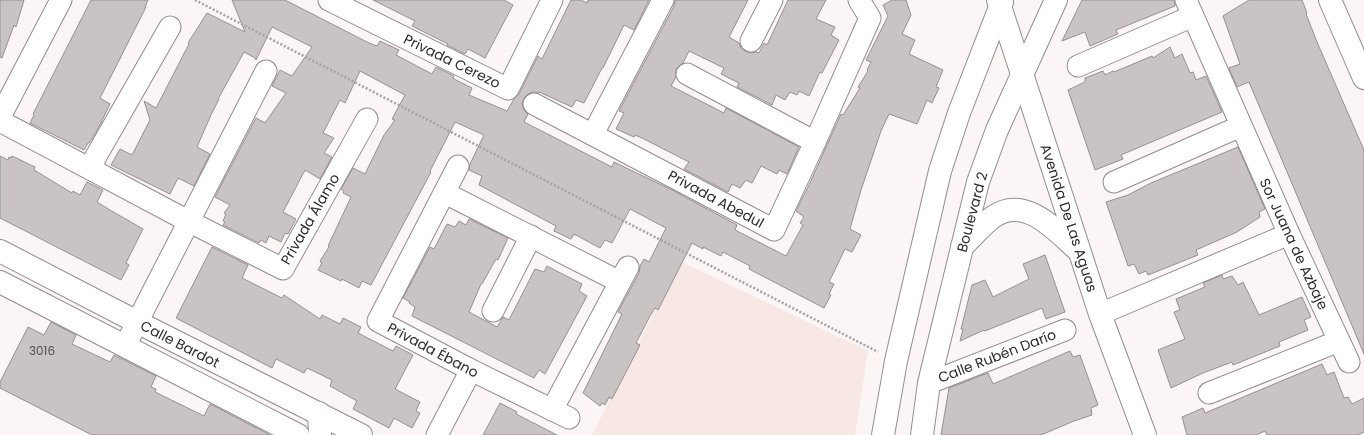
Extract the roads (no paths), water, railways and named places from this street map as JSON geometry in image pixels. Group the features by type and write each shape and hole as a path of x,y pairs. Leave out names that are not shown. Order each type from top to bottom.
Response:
{"main road":[{"name":"Boulevard 2","path":"922,435 929,382 978,182 997,130 1056,0"},
{"path":"1330,0 1364,78"},
{"name":"Avenida De Las Aguas","path":"1000,2 1100,314 1145,435"},
{"path":"883,435 896,361 940,171 959,113 1000,2"},
{"path":"962,247 993,217 1005,210 1020,210 1032,213 1045,222 1080,252"},
{"name":"Calle Bardot","path":"0,251 137,322 319,413 352,433"},
{"name":"Calle Bardot","path":"4,288 125,346 298,435"},
{"path":"319,413 320,435"}],"street":[{"path":"0,117 61,0"},
{"name":"Privada Cerezo","path":"329,0 508,89 551,0"},
{"path":"593,134 663,0"},
{"path":"751,41 772,0"},
{"name":"Privada Abedul","path":"534,104 774,230 870,18 859,0"},
{"name":"Sor Juana de Azbaje","path":"1078,66 1189,8 1289,234 1349,362"},
{"path":"92,170 95,158 170,27"},
{"path":"125,346 266,72"},
{"path":"687,74 815,142"},
{"name":"Privada Álamo","path":"0,121 188,221 283,269 367,119"},
{"path":"1114,182 1241,126"},
{"name":"Privada Ébano","path":"445,193 531,236 624,275 560,414 471,370 378,321 458,166"},
{"path":"1100,314 1289,234"},
{"path":"493,311 531,236"},
{"name":"Calle Rubén Darío","path":"929,382 1065,330"},
{"path":"1209,392 1339,341"},
{"path":"438,435 471,370"}]}
